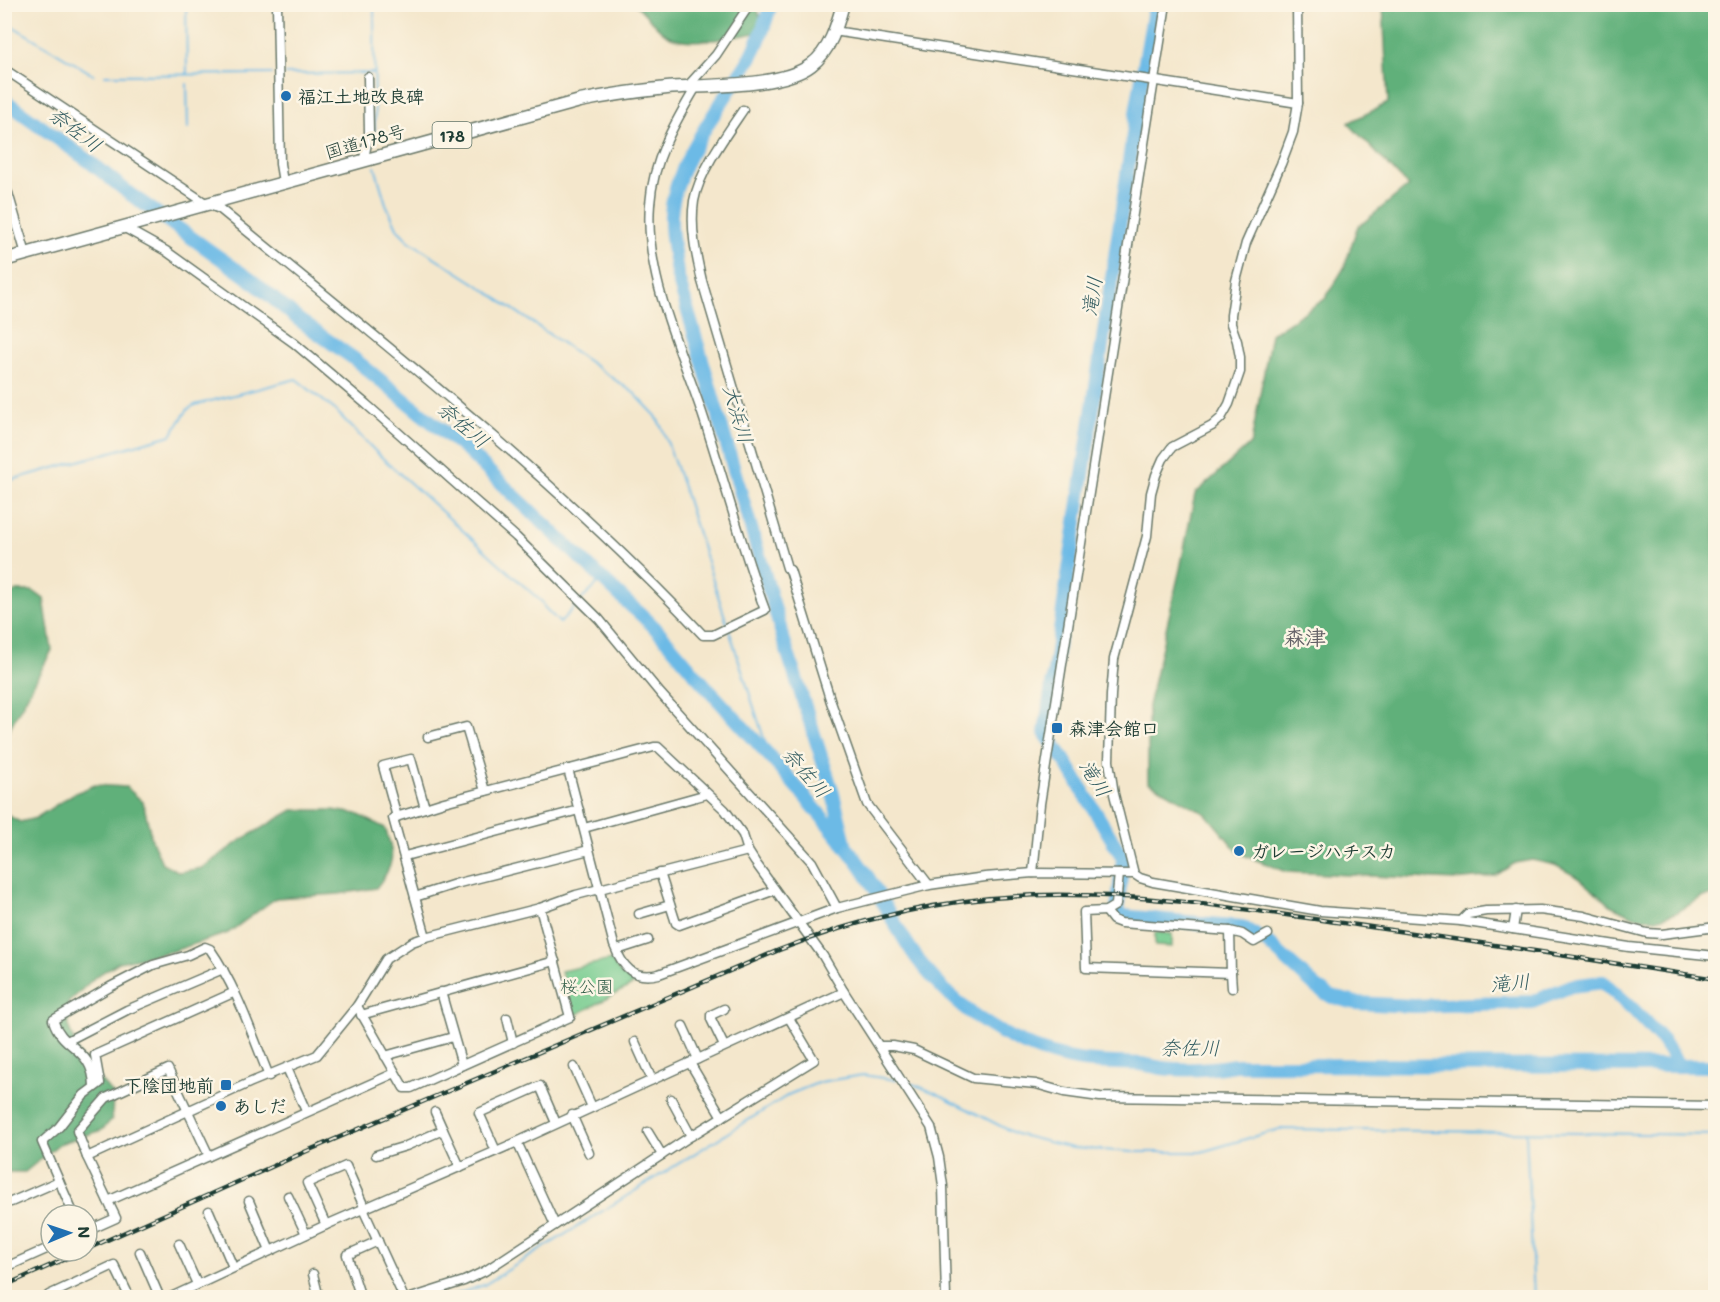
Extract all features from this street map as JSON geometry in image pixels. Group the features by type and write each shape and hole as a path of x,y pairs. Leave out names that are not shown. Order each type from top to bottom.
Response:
{"highway":[{"name":"国道178号","path":"4,260 580,101 631,92 765,81 792,76 812,64 825,50 843,4"}],"street":[{"path":"277,4 280,164 283,182"},
{"path":"4,69 203,205 220,209 452,400 528,466 636,566 703,635 713,635 765,610 660,291 649,240 650,205 655,171 666,140 697,86 750,4"},
{"path":"1033,873 1040,804 1166,4"},
{"path":"1134,874 1114,794 1109,761 1114,659 1147,536 1150,493 1156,475 1172,447 1212,426 1221,418 1229,404 1240,372 1237,341 1231,324 1236,281 1251,228 1281,164 1293,132 1298,103 1297,4"},
{"path":"834,31 1298,103"},
{"path":"364,159 369,132 368,77"},
{"path":"743,110 714,153 694,200 694,244 702,281 787,568 790,570 831,702 867,804 929,885"},
{"path":"4,191 8,193 26,254"},
{"path":"127,226 166,251 294,343 516,537 599,619 660,693 812,862 837,908"},
{"path":"428,737 466,727 485,792"},
{"path":"426,937 393,818 658,747 731,818 743,835 748,850 800,921 931,1127 939,1156 943,1186 946,1298"},
{"path":"397,817 383,766 411,759 425,808"},
{"path":"568,770 616,950 628,969 638,975 648,977 837,908 929,885 1033,873 1134,874 1153,882 1320,911 1461,921 1629,947 1716,956"},
{"path":"585,828 707,794"},
{"path":"405,856 579,810"},
{"path":"415,897 455,884 589,850"},
{"path":"87,1157 316,1055 359,1010 386,959 403,947 426,937 540,908 576,894 748,850"},
{"path":"660,873 676,923 679,925 776,890"},
{"path":"1119,874 1116,905 1106,911 1084,912 1086,968 1231,973"},
{"path":"639,914 670,905"},
{"path":"359,1010 404,1088 411,1088 570,1017 540,908"},
{"path":"1461,921 1468,914 1486,910 1516,910 1565,912 1647,933 1662,934 1716,927"},
{"path":"1513,929 1516,910"},
{"path":"1106,911 1113,920 1121,923 1230,931 1242,934 1254,942 1268,934"},
{"path":"1230,931 1232,988"},
{"path":"616,950 648,940"},
{"path":"94,1086 94,1075 90,1063 57,1031 53,1020 153,965 188,955 205,947 210,949 235,992 268,1076"},
{"path":"359,1010 441,992 555,961"},
{"path":"67,1041 127,1010 223,969"},
{"path":"69,1203 42,1142 59,1127 84,1095 100,1083 95,1055 235,992"},
{"path":"441,992 462,1065"},
{"path":"169,1298 180,1295 233,1267 517,1142 844,992"},
{"path":"724,1009 711,1015 711,1018 724,1046"},
{"path":"507,1018 513,1043"},
{"path":"411,1298 464,1281 485,1270 691,1136 814,1060 789,1018"},
{"path":"683,1026 694,1061 722,1118"},
{"path":"385,1056 453,1036"},
{"path":"635,1042 652,1080"},
{"path":"880,1046 914,1050 973,1078 1036,1084 1064,1092 1100,1097 1716,1106"},
{"path":"574,1067 591,1107"},
{"path":"287,1068 306,1112"},
{"path":"99,1226 116,1218 77,1131 106,1098 168,1069 209,1156"},
{"path":"108,1201 395,1073"},
{"path":"496,1151 479,1113 540,1086 556,1123"},
{"path":"671,1099 691,1136"},
{"path":"435,1112 460,1167"},
{"path":"572,1115 589,1153"},
{"path":"376,1155 406,1146 443,1130"},
{"path":"648,1132 662,1155"},
{"path":"517,1142 555,1225"},
{"path":"326,1225 307,1183 346,1166 404,1298"},
{"path":"11,1202 59,1181"},
{"path":"288,1196 306,1234"},
{"path":"249,1201 270,1251"},
{"path":"209,1210 233,1267"},
{"path":"361,1298 347,1255 378,1241"},
{"path":"179,1244 197,1284"},
{"path":"4,1268 39,1252"},
{"path":"140,1252 160,1298"},
{"path":"46,1298 114,1265 129,1298"},
{"path":"313,1274 319,1298"}],"green space":[{"path":"636,5 756,5 764,31 714,40 676,39 663,32"},
{"path":"1383,5 1715,5 1715,895 1702,897 1676,913 1656,919 1636,917 1612,906 1579,878 1555,865 1532,860 1515,863 1495,876 1455,880 1286,872 1239,853 1206,814 1148,782 1148,706 1195,494 1251,443 1271,334 1325,299 1344,268 1357,228 1408,186 1348,123 1388,103"},
{"path":"17,591 33,591 44,599 52,650 5,737 5,599"},
{"path":"95,785 126,787 143,802 152,840 162,863 179,872 202,868 241,840 293,810 333,810 357,814 385,828 392,853 390,866 376,888 339,894 276,898 228,933 173,951 119,962 95,977 68,1003 69,1028 79,1055 113,1094 112,1119 102,1130 59,1144 25,1172 5,1172 4,810 7,815 20,822 36,818 73,794"},
{"path":"1155,932 1172,934 1172,947 1155,946"},
{"name":"桜公園","path":"611,960 622,975 636,983 574,1016 561,971"}],"waterway":[{"path":"7,4 7,22"},
{"path":"186,4 187,74"},
{"path":"374,4 375,143"},
{"name":"大浜川","path":"771,4 753,54 690,154 674,195 671,230 677,274 784,641 832,790 845,843"},
{"name":"滝川","path":"1155,4 1137,107 1045,733 1062,756 1123,858 1117,911 1122,916 1242,927 1268,943 1317,988 1332,997 1356,1003 1414,1006 1532,1002 1571,986 1603,982 1663,1041 1679,1066"},
{"path":"4,21 94,75"},
{"path":"285,74 375,73"},
{"path":"105,75 272,74"},
{"path":"187,84 188,128"},
{"name":"奈佐川","path":"4,100 251,280 299,320 353,358 465,449 662,635 837,835 863,869 910,948 934,979 969,1011 1009,1037 1054,1055 1077,1060 1180,1069 1235,1065 1716,1066"},
{"path":"375,167 386,204 398,230 409,241 475,283 634,393 656,416 683,487 769,754"},
{"path":"4,482 171,435 188,409 195,405 296,379 335,410 378,454 543,603 544,607 560,623 578,603"},
{"path":"582,599 601,577"},
{"path":"445,1298 484,1285 790,1094 820,1082 863,1075 896,1080"},
{"path":"905,1081 938,1094 1016,1134 1072,1148 1133,1152 1201,1152 1280,1129 1716,1135"},
{"path":"1526,1132 1534,1298"}],"railway":[{"path":"99,1244 307,1151 779,950 850,926 923,908 1035,895 1144,898 1286,915 1716,979"},
{"path":"4,1286 56,1263"}],"place":[{"name":"福江土地改良碑","path":"286,96"},
{"name":"森津会館口","path":"1057,728"},
{"name":"ガレージハチスカ","path":"1239,851"},
{"name":"下陰団地前","path":"226,1085"},
{"name":"あしだ","path":"221,1106"}],"district":[{"name":"森津","path":"1305,636"}]}
